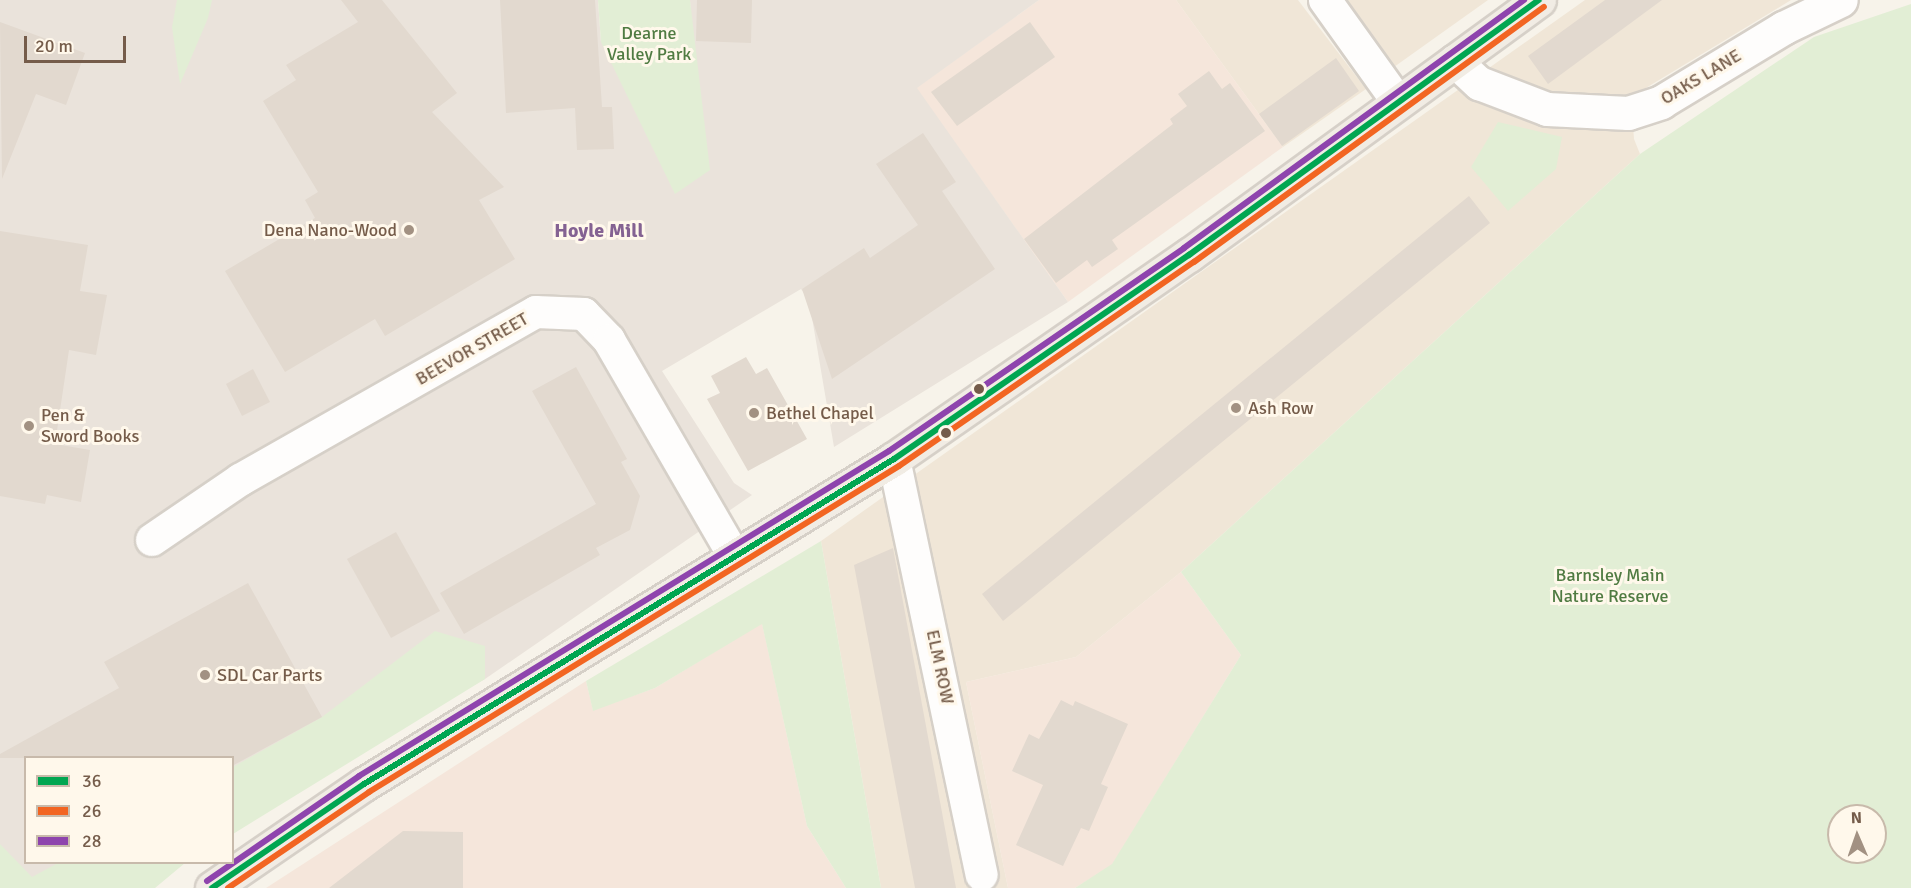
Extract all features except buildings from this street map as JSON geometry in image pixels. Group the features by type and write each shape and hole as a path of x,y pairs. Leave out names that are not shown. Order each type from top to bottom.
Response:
{"highway":[{"path":"212,888 364,784 894,459 1189,255 1539,0"}],"street":[{"path":"1325,0 1398,102"},
{"name":"OAKS LANE","path":"1455,61 1479,83 1547,109 1628,113 1661,102 1783,28 1841,0"},
{"name":"BEEVOR STREET","path":"152,540 240,480 536,312 584,314 609,340 734,556"},
{"name":"ELM ROW","path":"894,459 982,875"}],"shaded area":[{"path":"0,0 598,0 601,42 692,42 690,0 1039,0 917,88 1068,302 834,447 809,300 801,289 662,371 734,483 752,495 485,679 234,819 234,756 24,756 24,864 151,864 27,888 0,864"},
{"path":"1039,0 1176,0 1283,147 1068,302 916,88"},
{"path":"1176,0 1298,0 1366,89 1283,147"},
{"path":"1346,0 1488,0 1394,67"},
{"path":"1585,0 1791,0 1631,97 1634,139 1640,154 1181,572 1076,657 966,682 1008,888 881,888 821,541"},
{"path":"1181,572 1241,655 1112,865 1075,888 1008,888 966,682 1076,657"},
{"path":"762,623 807,826 846,888 266,888 586,681 593,710 655,688"}],"green space":[{"path":"177,0 212,0 208,18 180,84 172,27"},
{"name":"Dearne Valley Park","path":"598,0 690,0 710,170 675,194 601,42"},
{"name":"Barnsley Main Nature Reserve","path":"1911,4 1911,888 1075,888 1112,864 1241,655 1181,572 1640,154 1814,37"},
{"path":"1498,122 1562,137 1556,169 1508,211 1471,167"},
{"path":"821,541 881,888 846,888 807,826 762,624 655,688 593,711 586,681"},
{"path":"435,631 485,646 485,679 234,833 234,766 322,717"},
{"path":"0,844 32,877 56,864 184,864 155,888 0,888"}],"transit line":[{"name":"28","path":"234,862 359,776 889,451 1184,248 1524,0"},
{"name":"36","path":"212,888 364,784 894,459 1189,255 1539,0"},
{"name":"26","path":"228,888 369,792 899,466 1194,262 1544,7"},
{"name":"28","path":"207,881 232,864"}],"place":[{"name":"Dena Nano-Wood","path":"409,230"},
{"name":"Ash Row","path":"1236,408"},
{"name":"Bethel Chapel","path":"754,413"},
{"name":"Pen & Sword Books","path":"29,426"},
{"name":"SDL Car Parts","path":"205,675"}],"district":[{"name":"Hoyle Mill","path":"599,230"}]}
